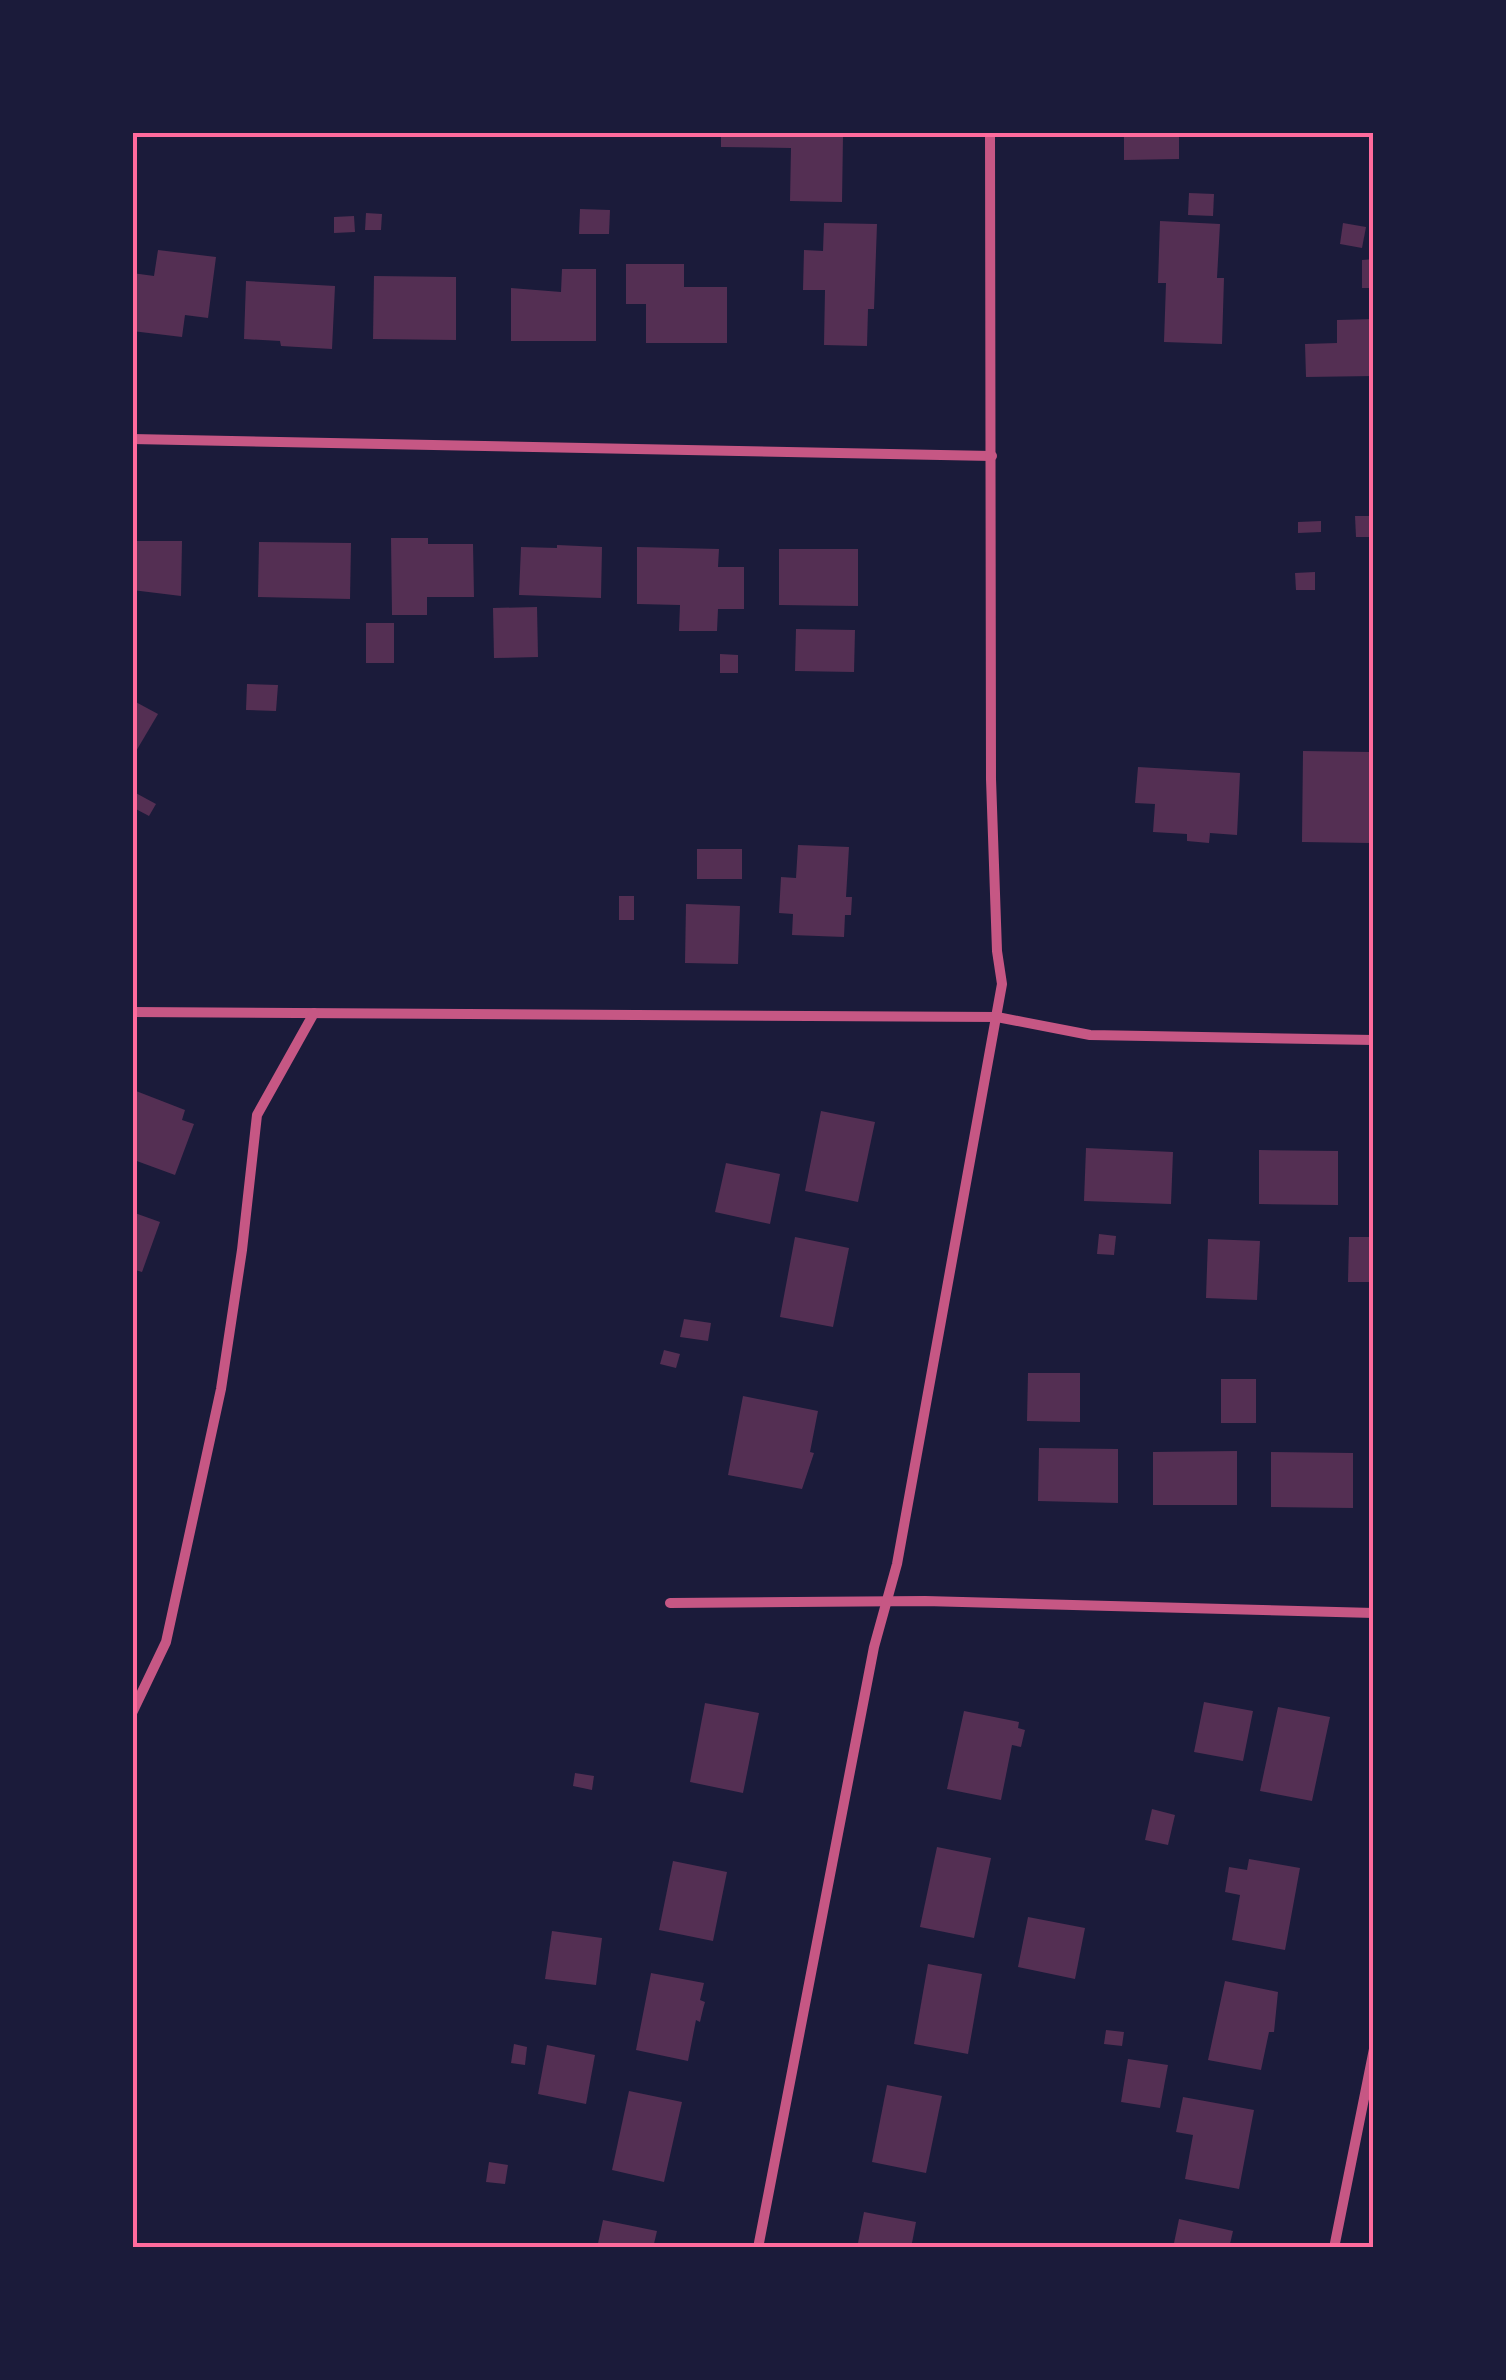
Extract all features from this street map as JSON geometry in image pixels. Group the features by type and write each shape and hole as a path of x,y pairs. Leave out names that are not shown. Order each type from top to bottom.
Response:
{"street":[{"path":"758,2248 874,1646 887,1602 1002,984 996,952 991,779 990,132"},
{"path":"132,438 992,456"},
{"path":"132,1012 998,1017 1090,1035 1374,1040"},
{"path":"132,1713 166,1642 221,1389 258,1115 314,1013"},
{"path":"670,1602 887,1602 1374,1613"},
{"path":"1334,2248 1374,2049"}],"building":[{"path":"721,132 824,132 823,136 843,136 842,202 790,201 791,148 721,147"},
{"path":"1124,132 1213,132 1213,137 1179,137 1179,159 1124,160"},
{"path":"1189,193 1214,194 1213,216 1188,215"},
{"path":"580,209 610,210 609,234 579,234"},
{"path":"366,213 382,214 381,230 365,230"},
{"path":"354,216 355,232 334,233 334,217"},
{"path":"1160,221 1220,224 1217,278 1224,278 1222,344 1164,342 1166,283 1158,283"},
{"path":"824,223 877,224 874,309 868,309 867,346 824,345 825,290 803,290 804,250 823,251"},
{"path":"1343,223 1366,227 1362,248 1340,244"},
{"path":"158,250 216,257 208,318 185,315 182,337 132,331 132,273 154,276"},
{"path":"1374,259 1374,288 1362,288 1362,260"},
{"path":"626,264 684,264 684,287 727,287 727,343 646,343 646,304 626,304"},
{"path":"562,269 596,269 596,341 511,341 511,288 561,292"},
{"path":"374,276 456,277 456,340 373,339"},
{"path":"246,281 335,286 332,349 244,339"},
{"path":"1374,319 1374,376 1306,377 1305,344 1337,343 1337,320"},
{"path":"1355,516 1374,516 1374,537 1356,537"},
{"path":"1321,521 1321,532 1298,533 1298,522"},
{"path":"391,538 428,538 428,544 473,544 474,597 427,597 427,615 392,615"},
{"path":"132,541 182,541 181,596 132,590"},
{"path":"259,542 351,543 350,599 258,597"},
{"path":"521,547 602,547 601,598 519,595"},
{"path":"637,547 719,549 718,567 744,567 744,609 718,609 717,631 679,631 680,605 637,604"},
{"path":"779,549 858,549 858,606 779,605"},
{"path":"1315,572 1315,590 1296,590 1295,573"},
{"path":"537,607 538,657 494,658 493,608"},
{"path":"366,623 394,623 394,663 366,663"},
{"path":"796,629 855,630 854,672 795,671"},
{"path":"720,654 738,655 738,673 720,673"},
{"path":"247,684 278,685 276,711 246,710"},
{"path":"132,700 158,714 132,758"},
{"path":"1303,751 1370,752 1374,814 1371,813 1370,843 1302,842"},
{"path":"1138,767 1240,773 1237,835 1210,833 1209,843 1187,841 1187,834 1153,832 1155,804 1135,803"},
{"path":"132,791 156,804 149,816 132,807"},
{"path":"798,845 849,847 846,897 852,897 851,915 845,915 844,937 792,935 793,914 779,913 781,877 796,878"},
{"path":"697,849 742,849 742,879 697,879"},
{"path":"619,896 634,896 634,920 619,920"},
{"path":"686,904 740,906 738,964 685,963"},
{"path":"136,1091 185,1110 182,1120 194,1124 175,1175 134,1160 132,1100"},
{"path":"821,1111 875,1122 858,1202 805,1191"},
{"path":"1086,1148 1173,1152 1171,1204 1084,1201"},
{"path":"1259,1150 1338,1151 1338,1205 1259,1204"},
{"path":"726,1163 780,1174 770,1224 715,1212"},
{"path":"132,1212 160,1222 142,1272 132,1269"},
{"path":"1099,1234 1116,1236 1114,1255 1097,1254"},
{"path":"795,1237 849,1248 833,1327 780,1317"},
{"path":"1349,1237 1374,1237 1374,1282 1348,1282"},
{"path":"1208,1239 1260,1241 1257,1300 1206,1298"},
{"path":"684,1319 711,1323 708,1341 680,1337"},
{"path":"664,1350 680,1354 676,1368 660,1364"},
{"path":"1028,1373 1080,1373 1080,1422 1027,1421"},
{"path":"1221,1379 1256,1379 1256,1423 1221,1423"},
{"path":"743,1396 818,1411 810,1452 814,1453 802,1489 728,1475"},
{"path":"1039,1448 1118,1449 1118,1503 1038,1501"},
{"path":"1237,1451 1237,1505 1153,1505 1153,1452"},
{"path":"1271,1452 1353,1453 1353,1508 1271,1507"},
{"path":"1204,1702 1253,1711 1243,1761 1194,1752"},
{"path":"705,1703 759,1713 743,1793 690,1782"},
{"path":"1278,1707 1330,1717 1312,1801 1260,1791"},
{"path":"964,1711 1019,1722 1018,1728 1025,1730 1021,1747 1012,1745 1001,1800 947,1789"},
{"path":"575,1773 594,1776 592,1790 573,1786"},
{"path":"1152,1809 1175,1815 1168,1845 1145,1840"},
{"path":"937,1847 991,1858 974,1938 920,1927"},
{"path":"1249,1859 1300,1868 1285,1950 1232,1940 1240,1895 1225,1892 1229,1867 1247,1870"},
{"path":"673,1861 727,1872 713,1941 659,1930"},
{"path":"1028,1917 1085,1928 1075,1979 1018,1967"},
{"path":"552,1931 602,1938 596,1985 545,1979"},
{"path":"928,1964 982,1974 968,2054 914,2044"},
{"path":"651,1973 704,1983 700,2000 705,2002 700,2022 696,2020 688,2061 636,2050"},
{"path":"1225,1981 1278,1992 1274,2032 1269,2032 1261,2070 1208,2060"},
{"path":"1106,2030 1124,2032 1122,2046 1104,2044"},
{"path":"514,2044 527,2047 525,2065 511,2063"},
{"path":"547,2045 595,2055 586,2104 538,2094"},
{"path":"1128,2059 1168,2065 1160,2108 1121,2102"},
{"path":"887,2085 942,2096 926,2173 872,2162"},
{"path":"629,2091 682,2102 664,2182 612,2170"},
{"path":"1183,2097 1254,2110 1239,2189 1185,2179 1193,2135 1176,2132"},
{"path":"489,2162 508,2165 505,2184 486,2182"},
{"path":"864,2212 916,2222 911,2248 857,2248"},
{"path":"1179,2219 1233,2231 1229,2248 1173,2248"},
{"path":"603,2220 657,2231 653,2248 597,2248"}]}
